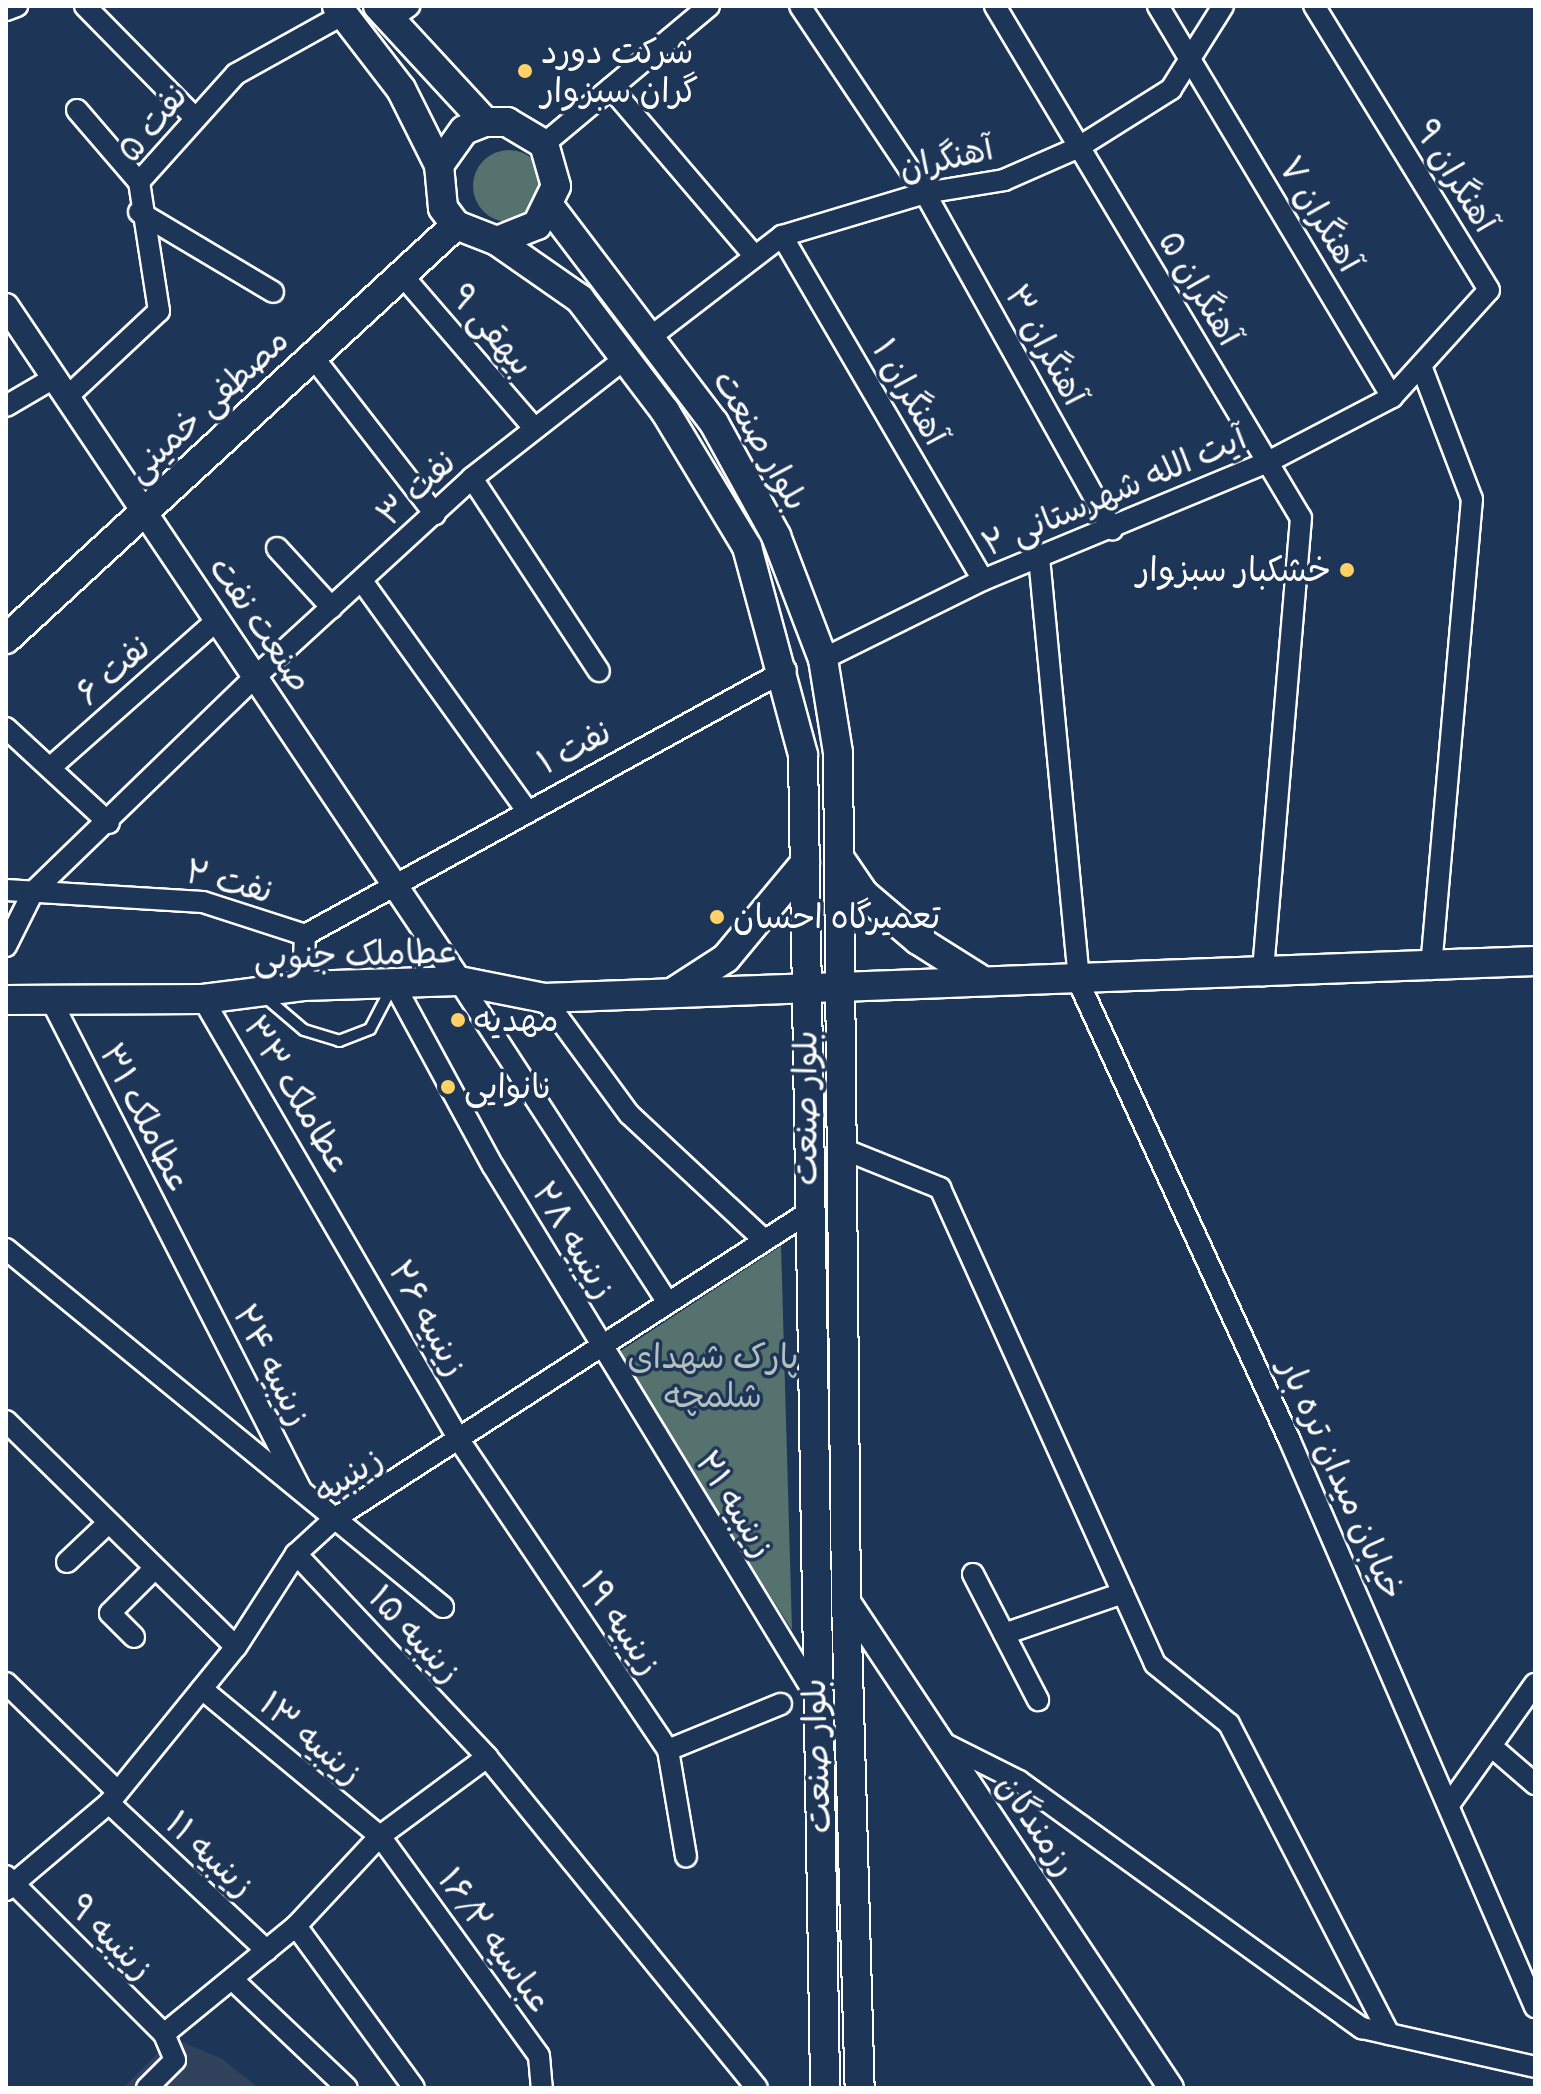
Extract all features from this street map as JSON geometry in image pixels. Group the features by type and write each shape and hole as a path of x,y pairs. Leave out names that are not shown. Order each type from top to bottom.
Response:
{"main road":[{"path":"340,10 401,89 439,165"},
{"path":"392,11 485,122"},
{"path":"485,122 517,126 544,144 556,186 550,207 528,231 497,241 456,225 437,187 439,165 448,145 485,122"},
{"name":"بلوار صنعت","path":"550,207 653,335 714,423 776,536 823,659 838,753 843,1149 827,1292 816,1696 824,1929 825,2088"},
{"name":"مصطفی خمینی","path":"6,639 456,225"},
{"name":"بلوار صنعت","path":"497,241 580,299 628,356 747,547 786,670 803,755 804,991 812,1210 827,1292 846,1599 858,1930 860,2088"},
{"path":"803,755 838,753"},
{"path":"840,859 864,894 918,940 978,978"},
{"path":"671,994 726,958 805,863"},
{"name":"عطاملک جنوبی","path":"6,1000 203,999 303,986 459,981 544,998 804,991 978,978 1079,983 1431,969 1535,961"},
{"path":"824,1929 858,1930"}],"street":[{"path":"6,10 17,6"},
{"path":"85,6 195,118"},
{"path":"544,144 709,6"},
{"name":"آهنگران ۳","path":"800,6 925,193 1112,529"},
{"name":"آهنگران ۵","path":"995,6 1301,518 1263,975"},
{"name":"آهنگران ۷","path":"1158,6 1392,397"},
{"name":"آهنگران","path":"653,335 753,254 782,236 925,193 1004,180 1079,147 1171,89 1192,64 1223,6"},
{"name":"آهنگران ۹","path":"1314,6 1489,290 1423,371"},
{"name":"نفت ۵","path":"61,387 159,311 139,212 139,182 236,74 340,10"},
{"path":"611,88 753,254"},
{"path":"77,110 139,182"},
{"path":"139,212 273,292"},
{"name":"آهنگران ۱","path":"782,236 983,580"},
{"name":"بیهقی ۹","path":"402,275 533,427"},
{"name":"صنعت نفت","path":"6,306 459,981"},
{"name":"نفت ۳","path":"6,946 20,909 33,892 109,823 255,677 472,478 533,427 628,356"},
{"path":"313,357 435,514"},
{"path":"1423,371 1472,499 1431,969"},
{"name":"آیت الله شهرستانی ۲","path":"823,659 983,580 1266,463 1392,397 1423,371"},
{"path":"6,406 61,387"},
{"path":"472,478 599,671"},
{"path":"277,548 332,608"},
{"name":"خیابان میدان تره بار","path":"1039,557 1079,983 1451,1802 1535,2007"},
{"path":"362,581 526,809"},
{"name":"نفت ۶","path":"51,767 217,620"},
{"name":"نفت ۱","path":"398,890 526,809 786,670"},
{"path":"6,728 109,823"},
{"name":"نفت ۲","path":"6,890 203,902 305,935 398,890"},
{"path":"303,986 305,935"},
{"path":"459,981 558,1140 667,1301"},
{"name":"زینبیه ۲۸","path":"394,984 493,1166 600,1346"},
{"path":"544,998 629,1114 762,1238"},
{"name":"عطاملک ۳۳","path":"203,999 339,1225"},
{"name":"عطاملک ۳۱","path":"52,1002 183,1263"},
{"path":"843,1149 940,1188 1155,1664 1229,1724 1389,2034"},
{"name":"زینبیه","path":"8,1884 112,1796 236,1647 296,1554 334,1519 461,1443 667,1301 762,1238 812,1210"},
{"name":"زینبیه ۲۶","path":"339,1225 461,1443"},
{"path":"6,1249 305,1498 443,1607"},
{"name":"زینبیه ۲۴","path":"183,1263 305,1498"},
{"name":"زینبیه ۲۱","path":"600,1346 816,1696"},
{"path":"6,1421 107,1524 236,1647"},
{"name":"زینبیه ۱۹","path":"461,1443 668,1750 686,1856"},
{"path":"67,1562 107,1524"},
{"name":"زینبیه ۱۵","path":"296,1554 487,1757 757,2088"},
{"path":"134,1637 110,1613 154,1569"},
{"path":"973,1574 1038,1700"},
{"path":"1004,1634 1123,1593"},
{"name":"رزمندگان","path":"846,1599 1171,2088"},
{"name":"زینبیه ۱۱","path":"6,1683 112,1796 267,1951"},
{"path":"1451,1802 1535,1684"},
{"name":"زینبیه ۱۳","path":"202,1689 380,1836"},
{"path":"668,1750 781,1704"},
{"path":"941,1742 1019,1781 1362,2028 1535,2067"},
{"path":"1491,1746 1535,1784"},
{"path":"147,2088 175,2060 164,2034 296,1926 380,1836 487,1757"},
{"name":"عباسیه ۱۶/۲","path":"380,1836 539,2056 542,2088"},
{"name":"زینبیه ۹","path":"8,1884 164,2034"},
{"path":"296,1926 414,2088"},
{"path":"232,1979 347,2088"}],"lane":[{"path":"260,992 304,1030 339,1041 370,1029 394,984"}],"shaded area":[{"path":"173,2038 222,2059 259,2088 123,2088"}],"green space":[{"path":"509,150 529,156 539,166 545,186 539,206 529,216 509,222 489,216 479,206 473,186 479,166 489,156"},
{"name":"پارک شهدای شلمچه","path":"781,1246 792,1630 616,1354"}],"place":[{"name":"شرکت دورد گران سبزوار","path":"525,71"},
{"name":"خشکبار سبزوار","path":"1347,570"},
{"name":"تعمیرگاه احسان","path":"717,917"},
{"name":"مهدیه","path":"458,1020"},
{"name":"نانوایی","path":"448,1087"}]}
